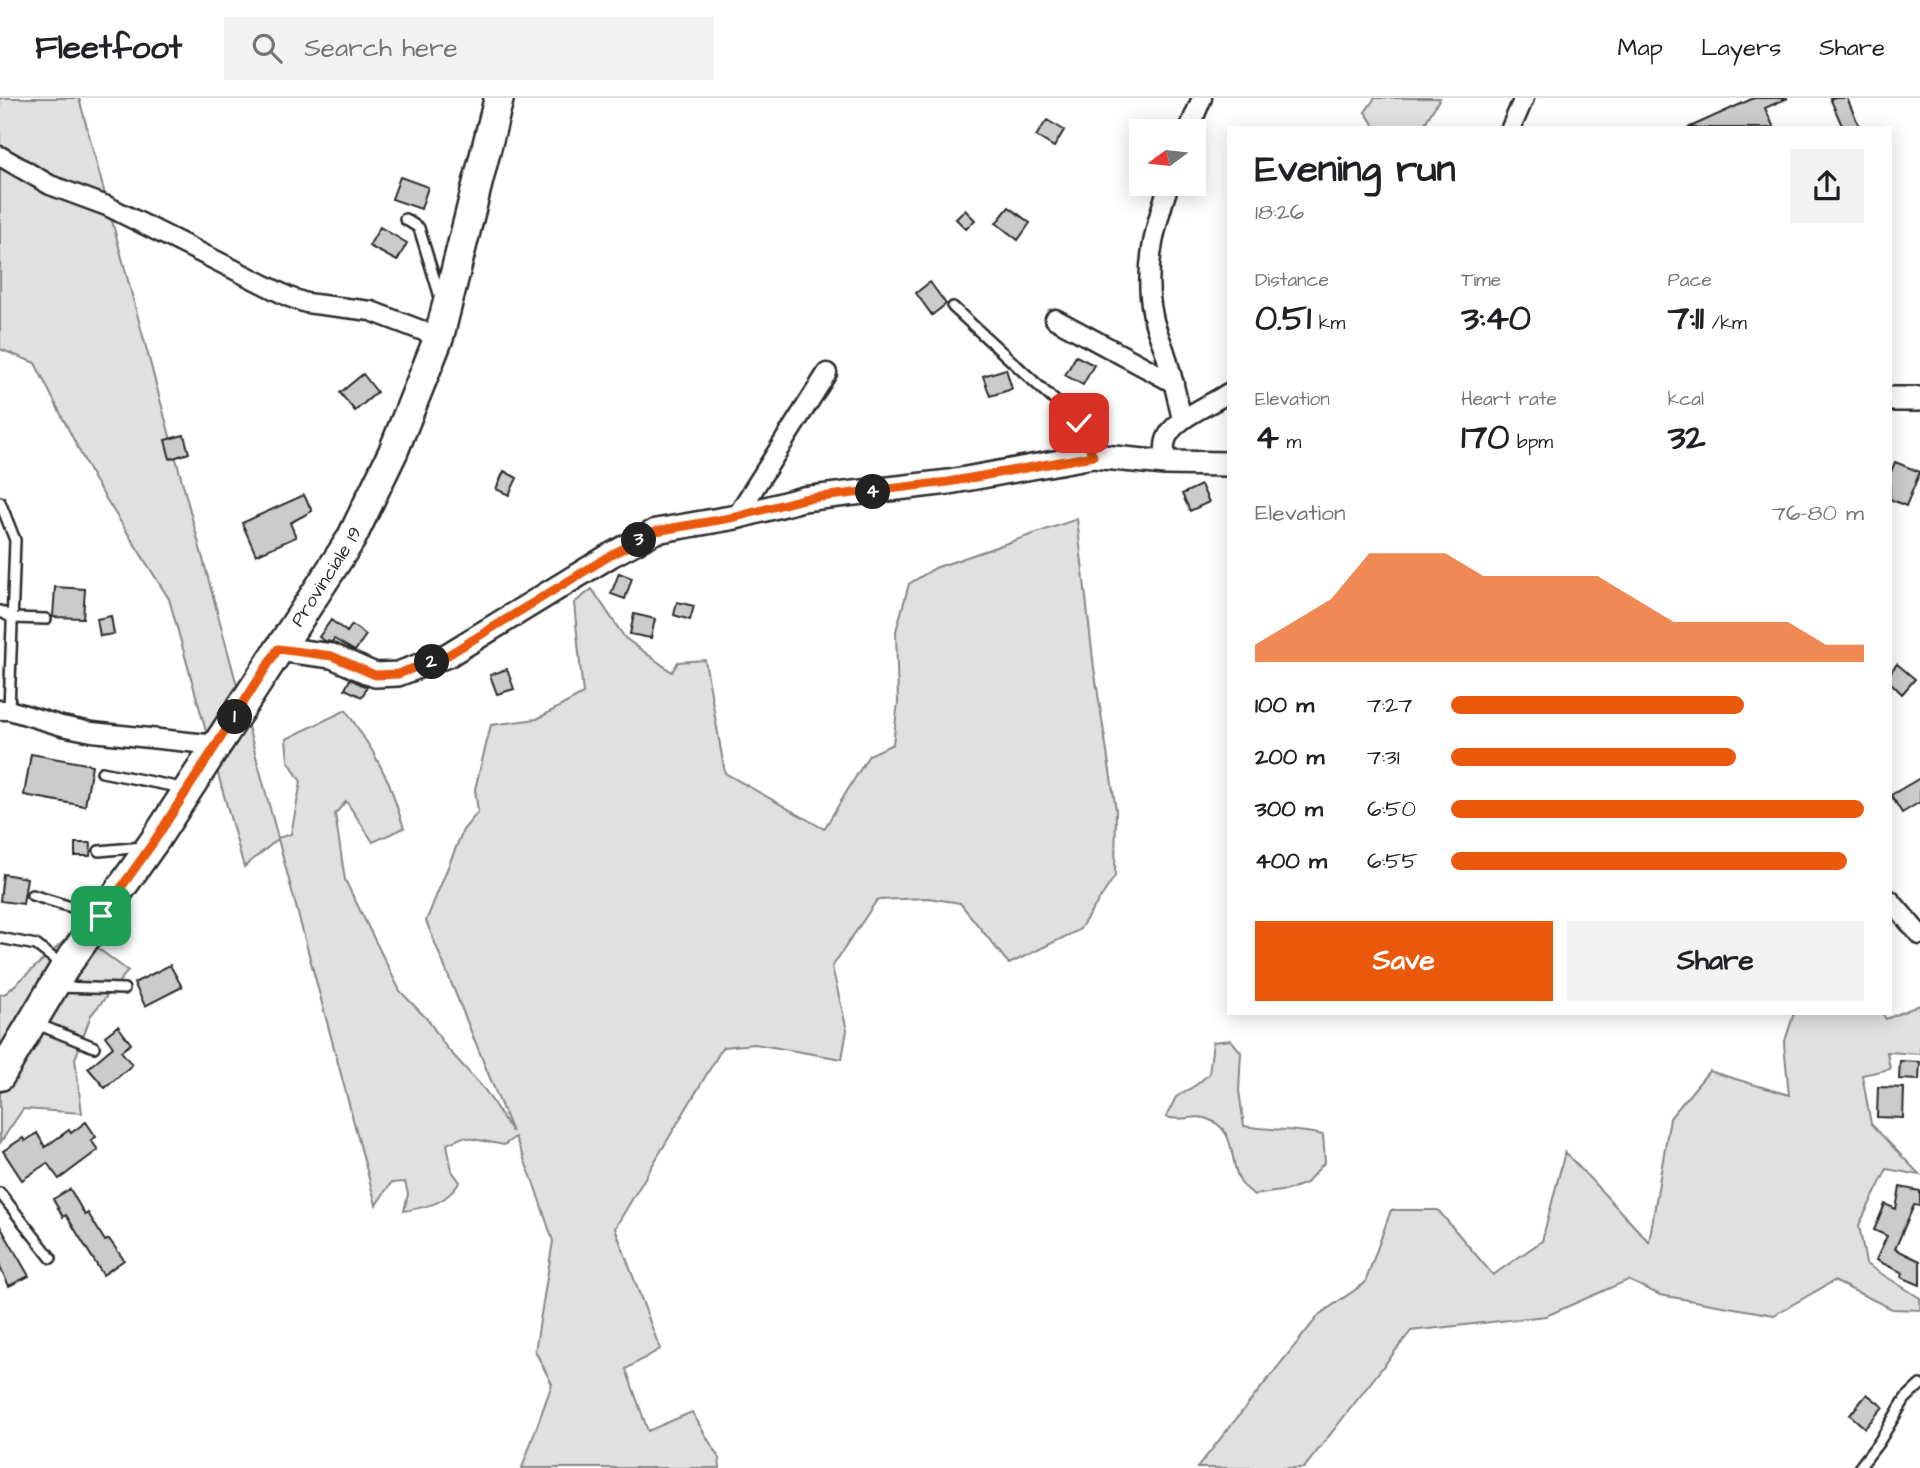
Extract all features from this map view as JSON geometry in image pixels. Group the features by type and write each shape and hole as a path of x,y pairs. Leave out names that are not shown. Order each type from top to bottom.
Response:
{"main road":[{"name":"Provinciale 19","path":"0,1076 59,977 151,847 351,539 393,452 439,337 499,98"}],"street":[{"path":"1512,126 1524,98"},
{"path":"1192,119 1199,99"},
{"path":"0,156 50,185 107,206 289,297 306,303 372,311 439,337"},
{"path":"1165,196 1154,234 1150,291 1153,316 1174,383 1182,420"},
{"path":"1055,319 1174,383"},
{"path":"736,517 827,373"},
{"path":"1165,463 1166,440 1182,420 1227,394"},
{"path":"1892,399 1920,399"},
{"path":"278,649 332,656 375,675 408,671 463,647 611,555 656,531 736,517 803,499 948,482 1093,456 1165,463 1227,464"},
{"path":"5,710 92,732 217,745"},
{"path":"1892,902 1920,935"}],"lane":[{"path":"405,219 419,228 444,309 439,337"},
{"path":"953,307 1079,423 1093,456"},
{"path":"0,502 15,540 5,710"},
{"path":"0,611 12,618 46,619"},
{"path":"102,772 189,789"},
{"path":"99,851 151,847"},
{"path":"32,895 101,916"},
{"path":"0,938 36,945 59,977 124,989"},
{"path":"33,1022 94,1047"},
{"path":"0,1193 51,1258"},
{"path":"1859,1468 1879,1443 1905,1399 1920,1385"}],"shaded area":[{"path":"0,98 79,98 278,838 291,834 301,782 288,760 286,739 346,710 389,783 404,828 373,842 346,801 335,814 345,880 400,991 428,1020 446,1047 485,1090 512,1132 426,921 463,830 478,812 475,789 491,725 537,719 583,694 574,603 592,589 625,638 672,672 678,662 705,660 725,773 824,829 869,755 893,744 898,702 896,631 909,584 935,568 1077,519 1094,668 1116,810 1115,876 1079,930 1009,964 960,903 928,898 877,900 832,967 847,1030 842,1059 755,1044 723,1047 615,1228 660,1349 626,1369 648,1431 692,1412 719,1458 720,1468 522,1468 552,1384 535,1351 553,1241 515,1137 504,1145 463,1137 447,1144 452,1171 460,1182 443,1200 404,1211 408,1194 405,1182 391,1183 376,1205 278,839 244,867 169,599 93,478 35,363 0,349"},
{"path":"1375,98 1440,98 1423,126 1375,126 1365,112"},
{"path":"75,931 128,971 91,1015 75,1059 82,1113 23,1109 0,1143 0,995 6,993"},
{"path":"1920,1005 1920,1054 1887,1052 1890,1069 1862,1075 1871,1124 1920,1175 1887,1169 1859,1225 1866,1264 1920,1298 1920,1310 1892,1309 1834,1281 1774,1315 1660,1295 1628,1280 1546,1316 1411,1331 1304,1468 1197,1468 1320,1314 1365,1283 1391,1210 1438,1210 1493,1275 1542,1241 1565,1152 1649,1242 1670,1118 1709,1071 1789,1095 1784,1044 1793,1015 1883,1015 1886,1019"},
{"path":"1231,1040 1241,1052 1239,1091 1244,1126 1323,1135 1325,1162 1306,1183 1288,1190 1254,1195 1237,1175 1231,1146 1223,1129 1204,1118 1166,1117 1176,1097 1209,1074 1213,1042"}],"building":[{"path":"1754,98 1788,98 1765,108 1773,126 1692,126"},
{"path":"1830,98 1847,98 1859,126 1842,126"},
{"path":"1047,120 1064,130 1054,147 1036,136"},
{"path":"400,177 428,187 421,209 392,199"},
{"path":"1009,207 1030,223 1018,240 996,223"},
{"path":"965,210 975,220 966,229 956,219"},
{"path":"380,227 407,243 397,261 369,246"},
{"path":"930,282 946,304 932,315 916,293"},
{"path":"1076,356 1094,365 1083,385 1065,375"},
{"path":"1006,369 1012,389 990,396 983,376"},
{"path":"363,374 377,392 355,411 340,393"},
{"path":"184,435 189,453 170,459 165,440"},
{"path":"1895,462 1920,472 1906,506 1892,500 1892,469"},
{"path":"504,471 517,478 509,495 496,489"},
{"path":"1201,485 1209,502 1190,511 1182,494"},
{"path":"304,495 312,511 290,523 296,537 256,555 242,523"},
{"path":"619,573 632,578 625,599 611,594"},
{"path":"55,587 85,589 83,618 53,617"},
{"path":"677,602 694,606 690,620 674,615"},
{"path":"634,614 655,619 651,638 630,634"},
{"path":"111,616 114,634 100,636 97,619"},
{"path":"331,620 347,632 352,625 366,635 355,651 334,639 332,642 319,637"},
{"path":"1897,664 1915,679 1902,694 1892,684 1892,670"},
{"path":"507,669 514,689 497,694 490,675"},
{"path":"350,679 367,687 362,697 345,689"},
{"path":"31,754 92,765 85,806 24,795"},
{"path":"1920,778 1920,802 1902,813 1892,794"},
{"path":"75,843 91,843 90,856 75,856"},
{"path":"3,874 27,878 23,904 0,901"},
{"path":"170,965 182,987 145,1006 134,983"},
{"path":"118,1026 131,1044 121,1051 132,1065 105,1088 88,1068 113,1047 105,1036"},
{"path":"1900,1061 1920,1062 1919,1080 1899,1079"},
{"path":"1878,1087 1904,1088 1903,1118 1877,1117"},
{"path":"86,1122 96,1137 91,1140 98,1150 59,1179 47,1163 22,1180 3,1151 23,1138 25,1141 37,1133 45,1147"},
{"path":"1900,1187 1920,1191 1920,1206 1914,1205 1895,1249 1920,1261 1920,1285 1901,1277 1903,1273 1876,1260 1887,1236 1874,1230 1885,1204 1896,1209"},
{"path":"70,1189 85,1215 88,1213 105,1241 109,1239 124,1260 103,1275 53,1199"},
{"path":"0,1226 29,1276 9,1286 0,1267"},
{"path":"1867,1394 1883,1407 1865,1428 1850,1415"}],"route":[{"path":"101,916 155,840 278,649 332,656 375,675 398,674 463,647 611,555 656,531 736,517 803,499 948,482 1093,456 1079,423"}]}
